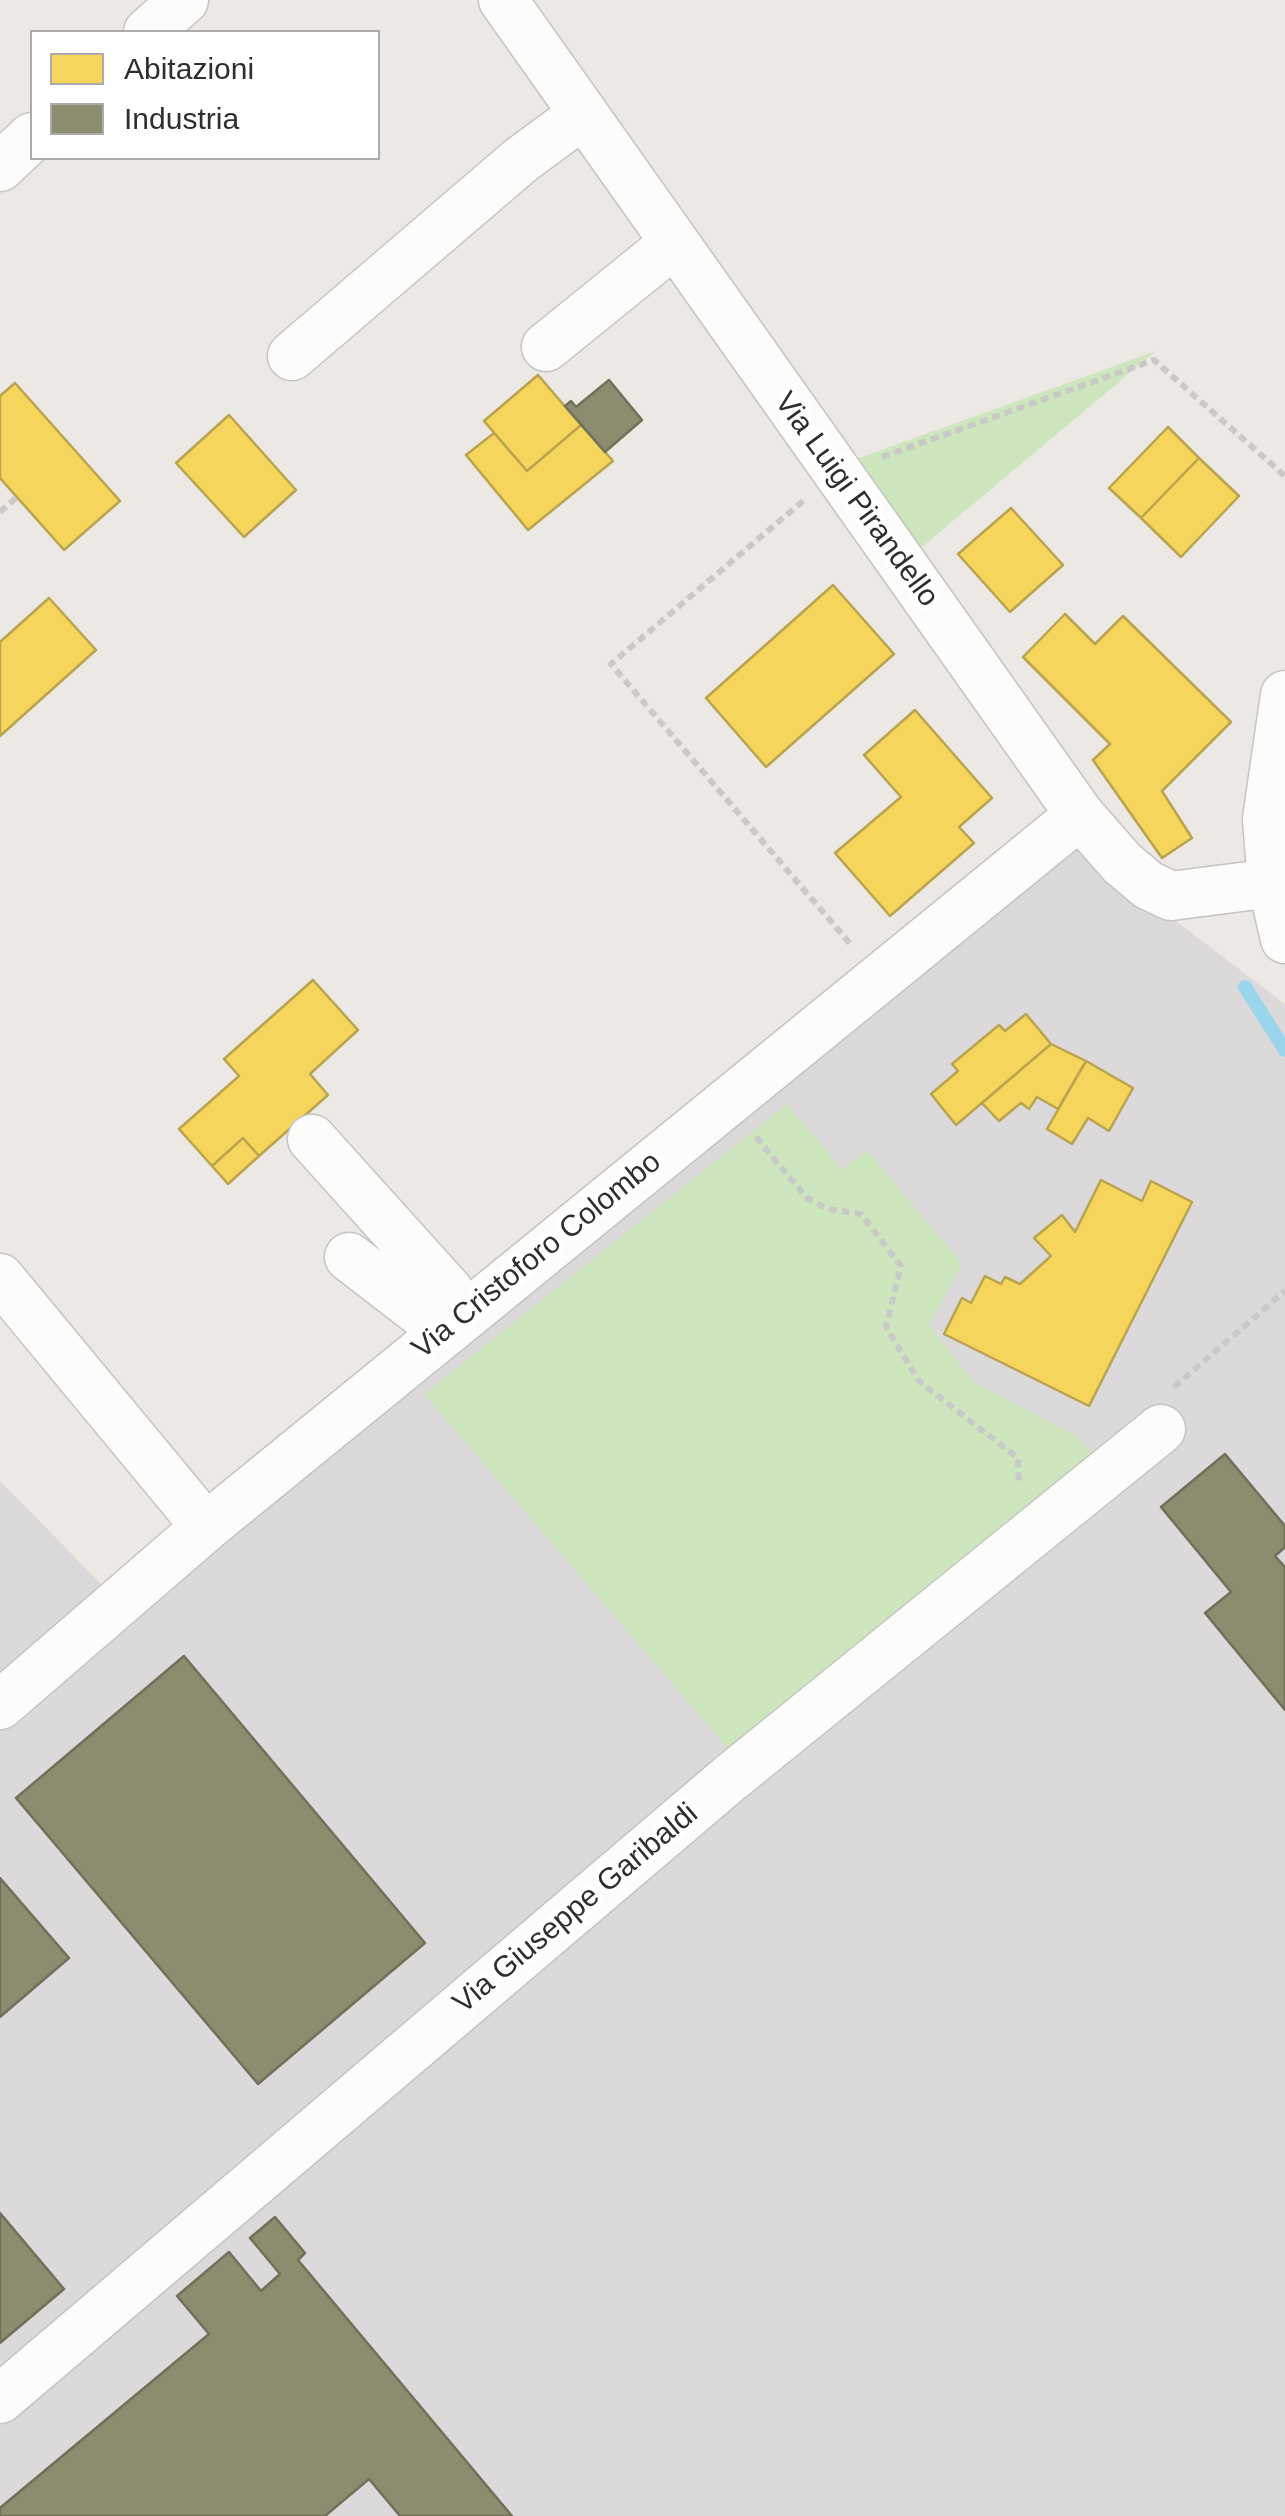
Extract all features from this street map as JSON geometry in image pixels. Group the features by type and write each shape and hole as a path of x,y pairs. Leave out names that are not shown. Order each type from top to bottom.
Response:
{"street":[{"path":"150,30 184,0"},
{"name":"Via Luigi Pirandello","path":"503,0 1080,816 1122,863 1148,885 1171,896 1272,882"},
{"path":"292,356 521,160 582,115"},
{"path":"0,167 30,140"},
{"path":"546,347 672,244"},
{"path":"1285,696 1268,818 1272,882 1285,940"},
{"name":"Via Cristoforo Colombo","path":"0,1705 206,1527 1080,816"},
{"path":"312,1139 436,1302 350,1257"},
{"path":"0,1278 206,1527"},
{"name":"Via Giuseppe Garibaldi","path":"0,2399 728,1778 1161,1429"}],"path":[{"path":"867,463 1154,360 1285,476"},
{"path":"816,491 611,664 854,949 839,962"},
{"path":"0,512 17,497"},
{"path":"729,1099 808,1198 828,1209 861,1214 901,1266 886,1327 919,1381 1018,1458 1017,1483 1029,1496"}],"shaded area":[{"path":"1052,827 1285,1004 1285,2516 0,2516 0,1481 117,1600"}],"green space":[{"path":"1156,351 916,552 848,462"},
{"path":"787,1104 842,1170 867,1150 962,1264 929,1325 975,1383 1075,1435 1096,1458 731,1752 424,1394"}],"building: Abitazioni":[{"path":"538,375 581,425 527,471 484,421"},
{"path":"15,383 120,501 64,550 0,478 0,396"},
{"path":"229,415 296,490 244,537 176,463"},
{"path":"581,425 613,461 528,530 466,455 494,433 527,471"},
{"path":"1168,427 1199,458 1141,518 1109,488"},
{"path":"1199,458 1239,496 1181,557 1141,518"},
{"path":"1011,508 1063,565 1010,612 958,554"},
{"path":"833,585 894,654 766,767 706,698"},
{"path":"49,598 96,650 0,736 0,642"},
{"path":"1065,614 1095,644 1123,616 1231,722 1162,791 1192,838 1162,858 1093,760 1110,744 1023,657"},
{"path":"915,710 992,798 959,827 974,843 890,916 835,853 901,797 864,755"},
{"path":"313,980 358,1030 310,1074 328,1095 259,1156 243,1138 212,1166 179,1129 239,1076 224,1059"},
{"path":"1026,1014 1051,1044 956,1125 931,1094 958,1071 952,1064 999,1025 1005,1031"},
{"path":"1051,1044 1086,1061 1058,1109 1037,1097 1029,1109 1021,1103 999,1121 982,1103"},
{"path":"1086,1061 1133,1088 1109,1131 1088,1118 1072,1144 1047,1129"},
{"path":"243,1138 259,1156 228,1184 212,1166"},
{"path":"1101,1180 1142,1201 1151,1181 1192,1202 1089,1406 944,1334 962,1298 971,1303 985,1276 1001,1284 1005,1277 1020,1284 1051,1256 1034,1238 1062,1215 1075,1232"}],"building: Industria":[{"path":"609,380 642,420 605,452 565,406 571,401 576,407"},
{"path":"1225,1454 1285,1526 1285,1547 1275,1556 1285,1567 1285,1710 1205,1613 1231,1592 1161,1507"},
{"path":"184,1656 425,1943 258,2084 16,1798"},
{"path":"0,1878 69,1958 0,2017"},
{"path":"0,2213 64,2289 0,2343"},
{"path":"275,2217 305,2253 298,2260 512,2516 400,2516 369,2479 325,2516 0,2516 0,2508 209,2334 177,2296 229,2252 261,2291 280,2274 250,2238"}],"waterway":[{"path":"1245,987 1285,1050"}]}
